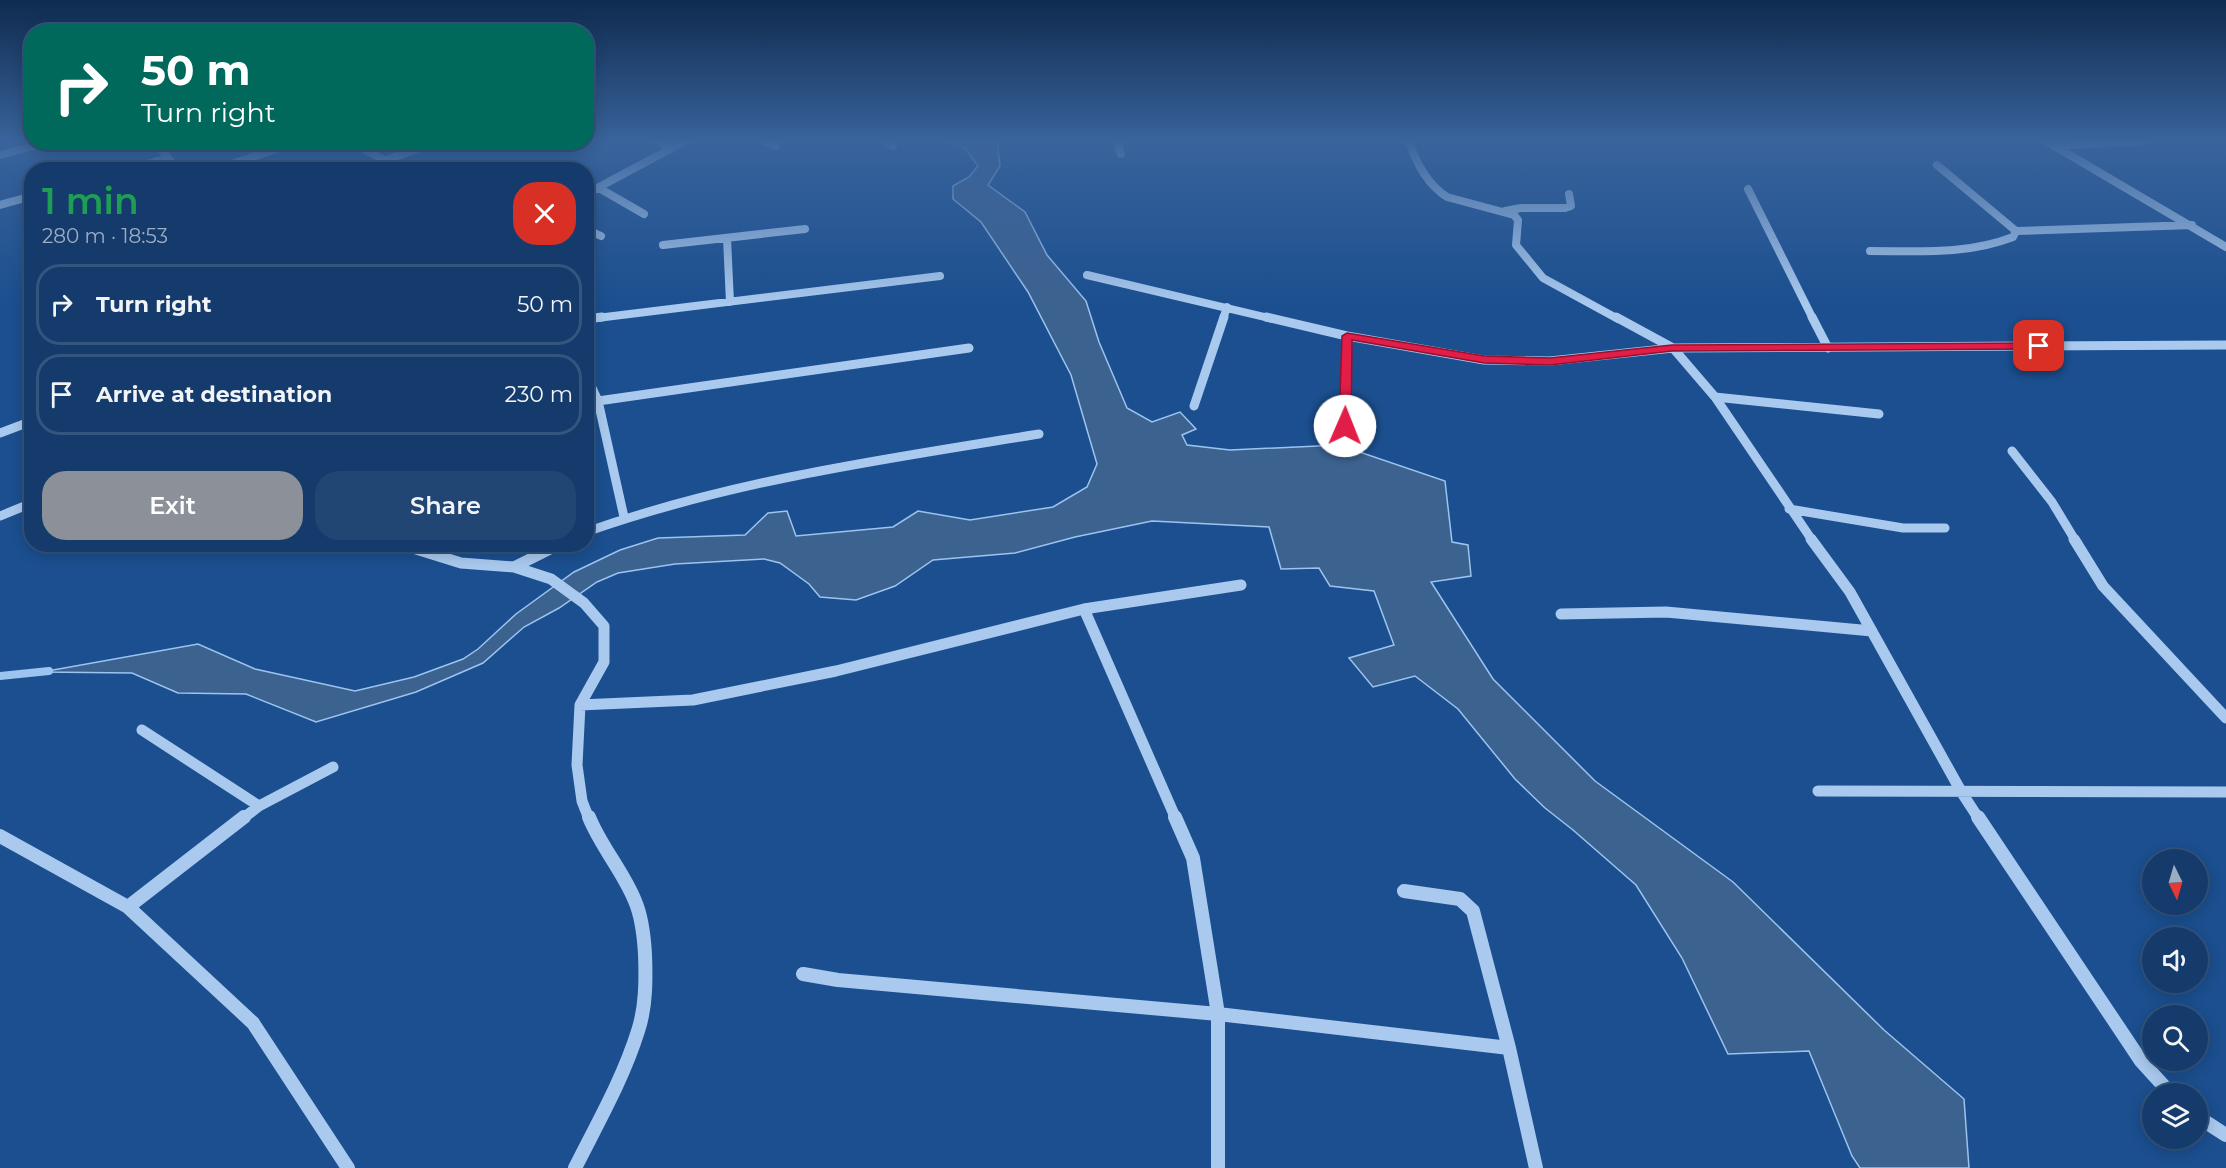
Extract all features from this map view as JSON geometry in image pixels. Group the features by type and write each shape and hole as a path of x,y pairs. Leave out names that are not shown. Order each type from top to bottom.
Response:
{"street":[{"path":"612,196 644,214"},
{"path":"1444,196 1514,215 1518,220 1516,244 1543,278 1672,348 1715,397 1789,509 1850,592 1962,793 2141,1061 2161,1083"},
{"path":"1504,211 1521,208 1565,208 1571,206 1569,196"},
{"path":"1751,196 1828,348"},
{"path":"1973,196 2016,231 2192,225"},
{"path":"2140,196 2226,247"},
{"path":"0,204 24,198"},
{"path":"663,245 805,229"},
{"path":"1870,251 1973,248 2000,244 2013,237 2016,231"},
{"path":"594,233 601,236"},
{"path":"727,238 730,302"},
{"path":"1087,275 1347,336 1484,360 1550,361 1672,348 2226,345"},
{"path":"594,319 940,276"},
{"path":"1194,406 1227,307"},
{"path":"1345,426 1347,336"},
{"path":"598,401 969,348"},
{"path":"594,392 598,401 624,517"},
{"path":"1715,397 1879,414"},
{"path":"0,433 24,424"},
{"path":"594,529 624,517 734,487 1039,435"},
{"path":"2012,451 2052,502 2103,586 2226,718"},
{"path":"0,516 24,506"},
{"path":"1789,509 1904,528 1946,528"},
{"path":"426,552 461,563 514,567 551,579 584,603 604,626 604,662 580,705 577,765 582,801 595,833 618,867 636,902 644,938 646,986 639,1030 610,1098 574,1168"},
{"path":"514,567 544,552"},
{"path":"580,705 693,700 836,671 1084,609 1241,585"},
{"path":"1084,609 1193,858 1218,1014 1218,1168"},
{"path":"1561,614 1666,612 1872,631"},
{"path":"142,730 259,806"},
{"path":"128,907 259,806 333,767"},
{"path":"1818,791 2226,792"},
{"path":"0,836 128,907 253,1023 348,1168"},
{"path":"1404,891 1460,899 1473,911 1509,1048 1536,1168"},
{"path":"803,974 838,980 1218,1014 1509,1048"},
{"path":"2208,1123 2226,1135"}],"water":[{"path":"953,196 1002,196 1025,212 1047,255 1086,301 1099,342 1127,408 1152,422 1180,412 1196,429 1182,435 1187,445 1230,450 1339,445 1445,481 1452,542 1468,545 1471,576 1431,582 1493,679 1595,781 1733,882 1884,1030 1964,1099 1969,1168 1860,1168 1852,1156 1809,1051 1728,1054 1682,958 1636,885 1545,808 1515,779 1458,709 1415,676 1373,687 1349,658 1394,645 1374,591 1330,586 1319,568 1281,569 1269,527 1152,521 1075,537 1015,553 933,560 895,586 856,600 820,597 809,584 780,563 764,559 675,564 618,573 597,582 559,608 524,627 483,663 416,692 316,722 246,694 178,693 132,673 42,672 198,644 255,669 355,691 414,677 463,659 478,649 516,614 574,572 620,550 658,538 745,535 768,513 787,511 796,536 893,527 918,511 970,520 1053,507 1087,487 1097,464 1071,375 1028,292 981,222 953,199"}],"waterway":[{"path":"0,676 49,671"}],"route":[{"path":"1345,426 1347,336 1484,360 1550,361 1672,348 2039,346"}]}
